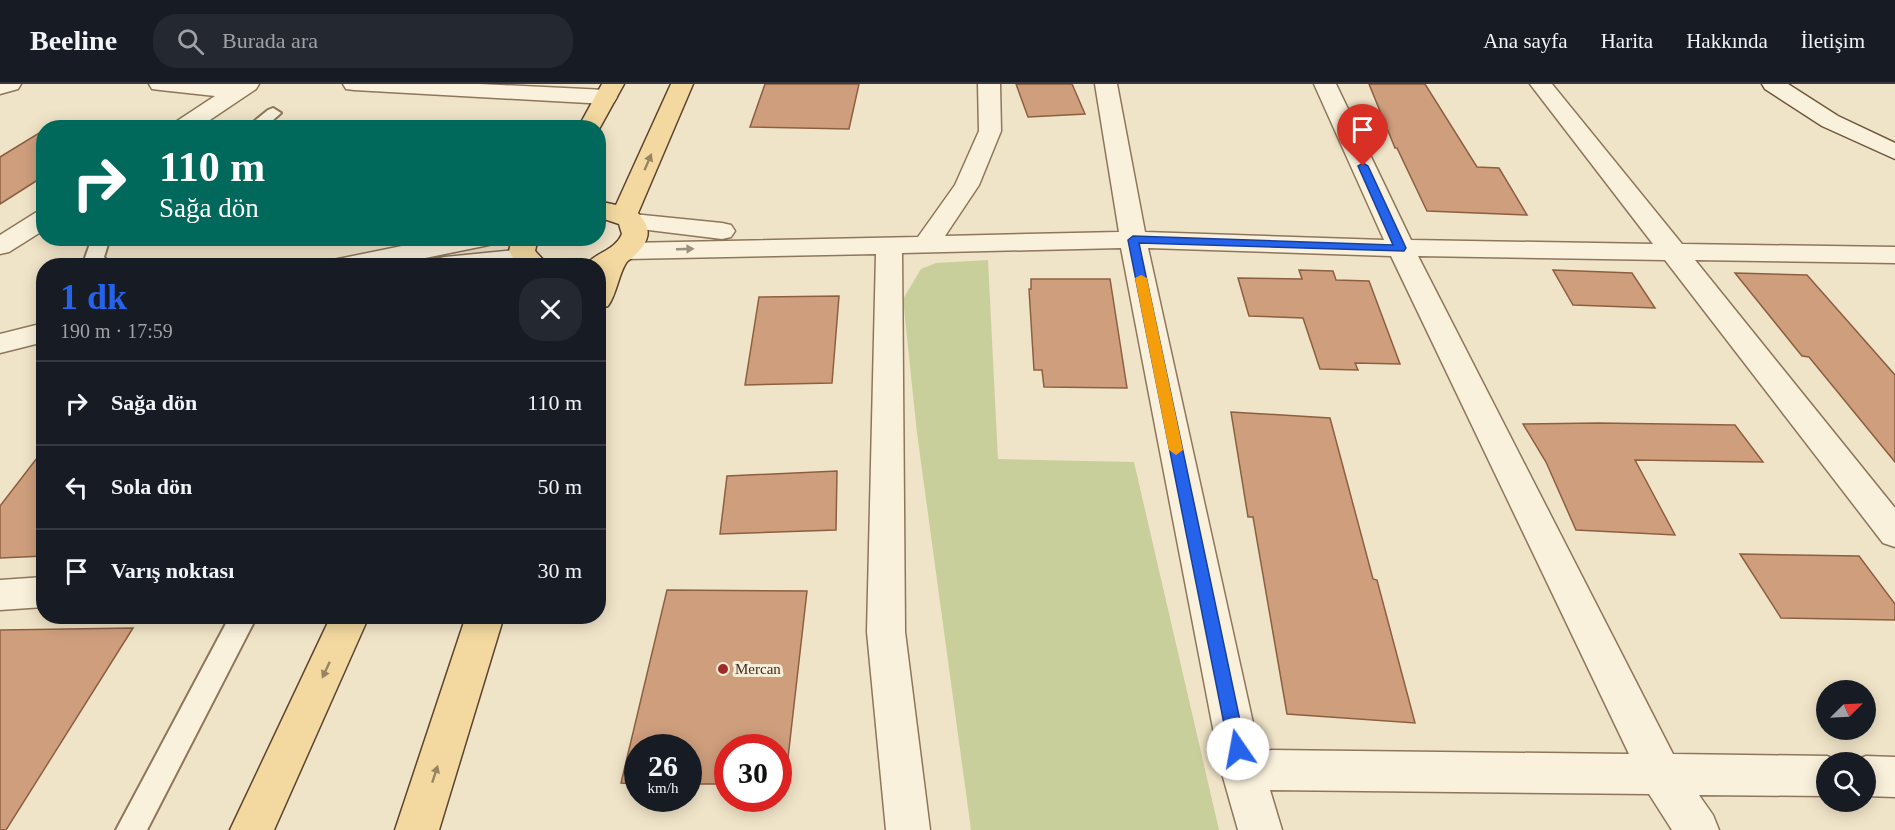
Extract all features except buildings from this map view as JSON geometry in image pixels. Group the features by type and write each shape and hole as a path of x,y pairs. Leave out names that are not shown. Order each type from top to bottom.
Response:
{"main road":[{"path":"629,219 682,84"},
{"path":"594,120 610,91"},
{"path":"606,212 629,219 636,231 634,241 613,259 606,278"},
{"path":"252,830 346,624"},
{"path":"417,830 482,624"}],"street":[{"path":"0,88 10,84"},
{"path":"160,84 242,88"},
{"path":"354,84 610,91"},
{"path":"926,244 967,185 990,131 989,84"},
{"path":"1106,84 1133,240 1242,770 1260,830"},
{"path":"1324,84 1401,248 1660,773 1697,830"},
{"path":"1541,84 1895,533"},
{"path":"1773,84 1830,121 1895,152"},
{"path":"194,120 242,88"},
{"path":"629,219 849,244 1133,240 1401,248 1895,255"},
{"path":"0,246 36,223"},
{"path":"613,259 849,244"},
{"path":"889,245 886,632 908,830"},
{"path":"383,258 444,246"},
{"path":"0,344 36,334"},
{"path":"0,595 36,593"},
{"path":"1242,770 1816,776"},
{"path":"1876,776 1895,777"}],"lane":[{"path":"264,120 273,113"},
{"path":"131,830 240,624"}],"green space":[{"path":"988,260 998,459 1134,462 1219,830 971,830 917,433 903,299 921,269 936,263"}],"slow traffic":[{"path":"1141,278 1176,450"}],"place":[{"name":"Mercan","path":"723,669"}],"route":[{"path":"1238,749 1133,240 1401,248 1363,166"}]}
